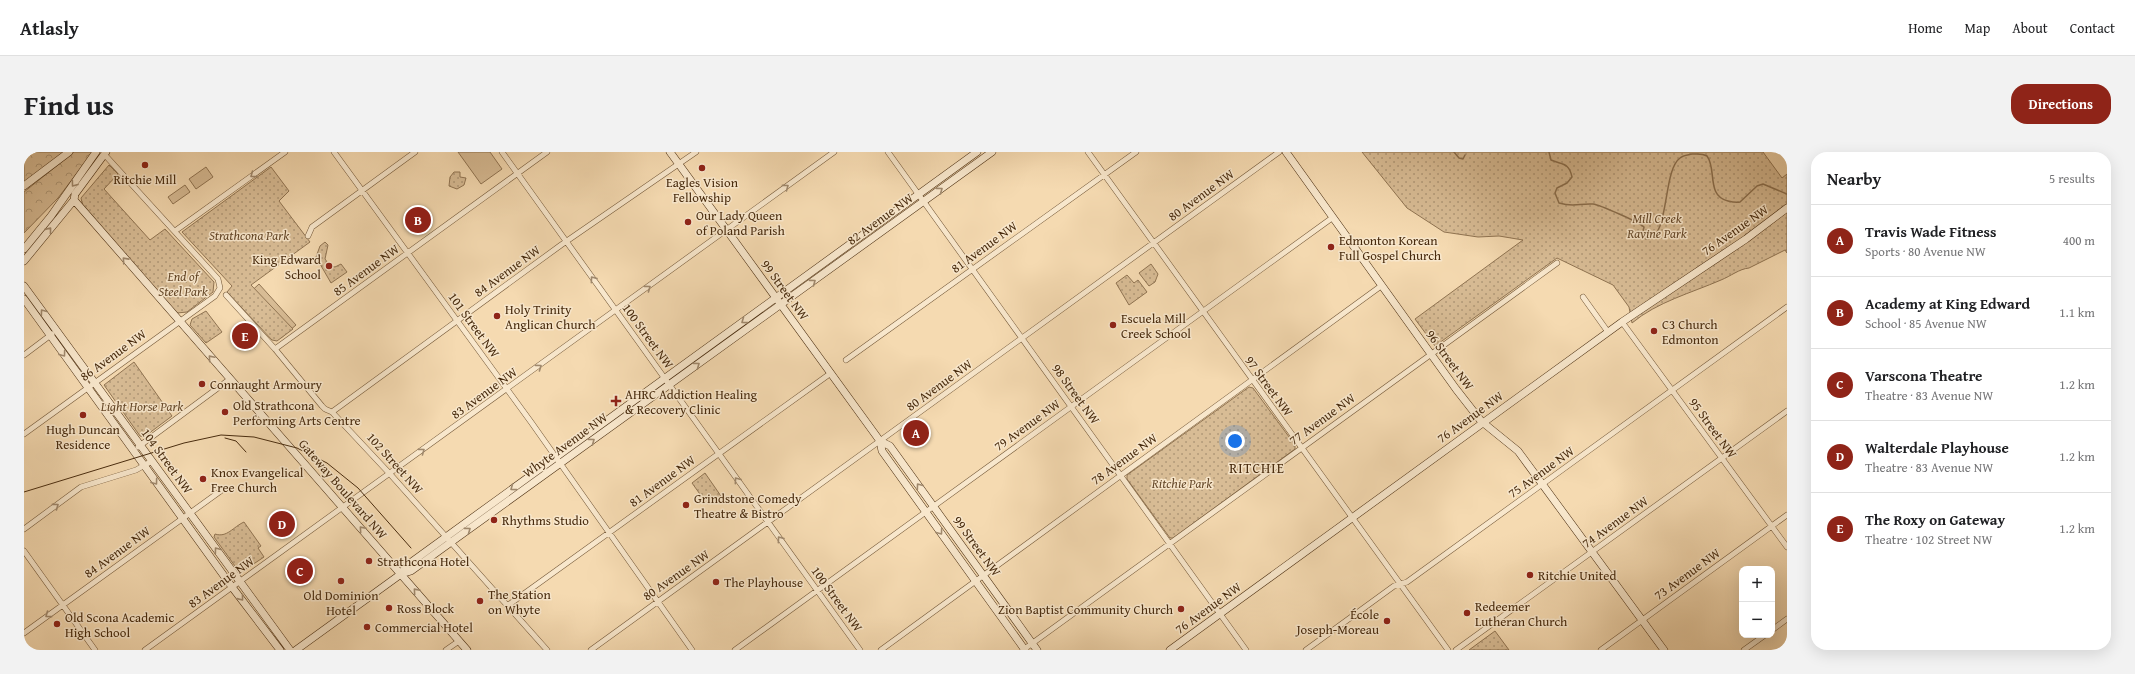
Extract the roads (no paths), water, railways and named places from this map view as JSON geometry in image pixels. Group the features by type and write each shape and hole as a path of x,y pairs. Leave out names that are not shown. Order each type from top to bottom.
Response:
{"main road":[{"path":"24,186 69,152"},
{"path":"24,249 51,216 96,152"},
{"name":"99 Street NW","path":"670,152 831,373 880,442 882,452 1024,650"},
{"name":"82 Avenue NW","path":"776,298 977,152"},
{"name":"82 Avenue NW","path":"781,305 992,152"},
{"name":"96 Street NW","path":"1286,152 1430,354 1483,423 1515,448 1664,650"},
{"path":"24,260 74,200 75,194 105,153"},
{"path":"51,216 74,200"},
{"name":"Gateway Boulevard NW","path":"74,200 467,650"},
{"name":"76 Avenue NW","path":"1170,650 1608,332 1746,239 1787,208"},
{"name":"104 Street NW","path":"24,286 290,650"},
{"name":"Whyte Avenue NW","path":"401,574 406,566 776,298"},
{"name":"104 Street NW","path":"24,299 182,519 280,650"},
{"name":"Whyte Avenue NW","path":"296,650 401,574 411,571 451,543 781,305"},
{"name":"99 Street NW","path":"880,442 890,446 1037,650"}],"street":[{"path":"105,153 175,231 284,152"},
{"name":"101 Street NW","path":"334,152 556,457 608,533 692,650"},
{"path":"308,236 312,227 415,152"},
{"name":"100 Street NW","path":"502,152 860,650"},
{"name":"85 Avenue NW","path":"275,349 547,152"},
{"name":"84 Avenue NW","path":"332,412 566,241 696,152"},
{"name":"83 Avenue NW","path":"145,650 507,390 834,152"},
{"name":"98 Street NW","path":"888,152 1246,650"},
{"name":"97 Street NW","path":"1088,152 1301,449 1448,650"},
{"name":"81 Avenue NW","path":"846,360 1136,152"},
{"name":"80 Avenue NW","path":"592,650 1279,152"},
{"name":"79 Avenue NW","path":"735,650 1332,218"},
{"name":"86 Avenue NW","path":"24,434 87,387 215,296 220,288 218,279 175,231"},
{"name":"77 Avenue NW","path":"1024,650 1557,263"},
{"name":"78 Avenue NW","path":"881,650 975,580 1381,286"},
{"name":"102 Street NW","path":"226,295 275,349 322,406 332,412 390,474 547,650"},
{"path":"1583,297 1608,332"},
{"name":"75 Avenue NW","path":"1306,650 1394,586 1407,582 1787,307"},
{"name":"95 Street NW","path":"1622,322 1787,547"},
{"path":"24,355 57,331"},
{"name":"81 Avenue NW","path":"507,606 831,373"},
{"path":"133,451 230,379"},
{"name":"74 Avenue NW","path":"1456,650 1787,411"},
{"path":"24,529 82,487 144,466 152,461"},
{"name":"84 Avenue NW","path":"24,632 222,490"},
{"name":"73 Avenue NW","path":"1601,650 1787,515"},
{"path":"24,551 96,650"},
{"path":"1775,628 1787,619"},
{"path":"1744,650 1761,638"},
{"path":"446,650 459,641"}],"waterway":[{"path":"1454,152 1459,158 1463,159 1465,155"},
{"path":"1549,152 1551,160 1567,166 1572,177 1567,183 1557,188 1555,193 1559,203 1573,205 1593,204 1611,210 1635,221 1644,227 1642,235 1646,239 1654,236 1659,229 1663,217 1670,176 1674,165 1684,156 1692,154 1703,154 1707,156 1710,161 1714,188 1721,198 1728,201 1740,202 1757,186 1763,184 1787,194"}],"tram line":[{"path":"24,492 184,443 221,435 254,437 297,448 327,463 358,488 411,548"},
{"path":"225,438 236,441 246,452"}],"place":[{"name":"Ritchie Mill","path":"145,165"},
{"name":"Eagles Vision Fellowship","path":"702,168"},
{"name":"Academy at King Edward","path":"418,220"},
{"name":"Our Lady Queen of Poland Parish","path":"688,222"},
{"name":"Edmonton Korean Full Gospel Church","path":"1331,247"},
{"name":"King Edward School","path":"329,266"},
{"name":"Holy Trinity Anglican Church","path":"497,316"},
{"name":"Escuela Mill Creek School","path":"1113,325"},
{"name":"C3 Church Edmonton","path":"1654,331"},
{"name":"The Roxy on Gateway","path":"245,336"},
{"name":"Connaught Armoury","path":"202,384"},
{"name":"AHRC Addiction Healing & Recovery Clinic","path":"616,401"},
{"name":"Old Strathcona Performing Arts Centre","path":"225,412"},
{"name":"Hugh Duncan Residence","path":"83,415"},
{"name":"Travis Wade Fitness","path":"916,433"},
{"name":"Knox Evangelical Free Church","path":"203,479"},
{"name":"Grindstone Comedy Theatre & Bistro","path":"686,505"},
{"name":"Rhythms Studio","path":"494,520"},
{"name":"Walterdale Playhouse","path":"282,524"},
{"name":"Strathcona Hotel","path":"369,561"},
{"name":"Varscona Theatre","path":"300,571"},
{"name":"Ritchie United","path":"1530,575"},
{"name":"Old Dominion Hotel","path":"341,581"},
{"name":"The Playhouse","path":"716,582"},
{"name":"The Station on Whyte","path":"480,601"},
{"name":"Ross Block","path":"389,608"},
{"name":"Zion Baptist Community Church","path":"1181,609"},
{"name":"Redeemer Lutheran Church","path":"1467,613"},
{"name":"École Joseph-Moreau","path":"1387,621"},
{"name":"Old Scona Academic High School","path":"57,624"},
{"name":"Commercial Hotel","path":"367,627"}],"district":[{"name":"RITCHIE","path":"1257,468"}],"park label":[{"name":"Mill Creek Ravine Park","path":"1657,226"},
{"name":"Strathcona Park","path":"249,235"},
{"name":"End of Steel Park","path":"183,284"},
{"name":"Light Horse Park","path":"142,406"},
{"name":"Ritchie Park","path":"1182,483"}]}
